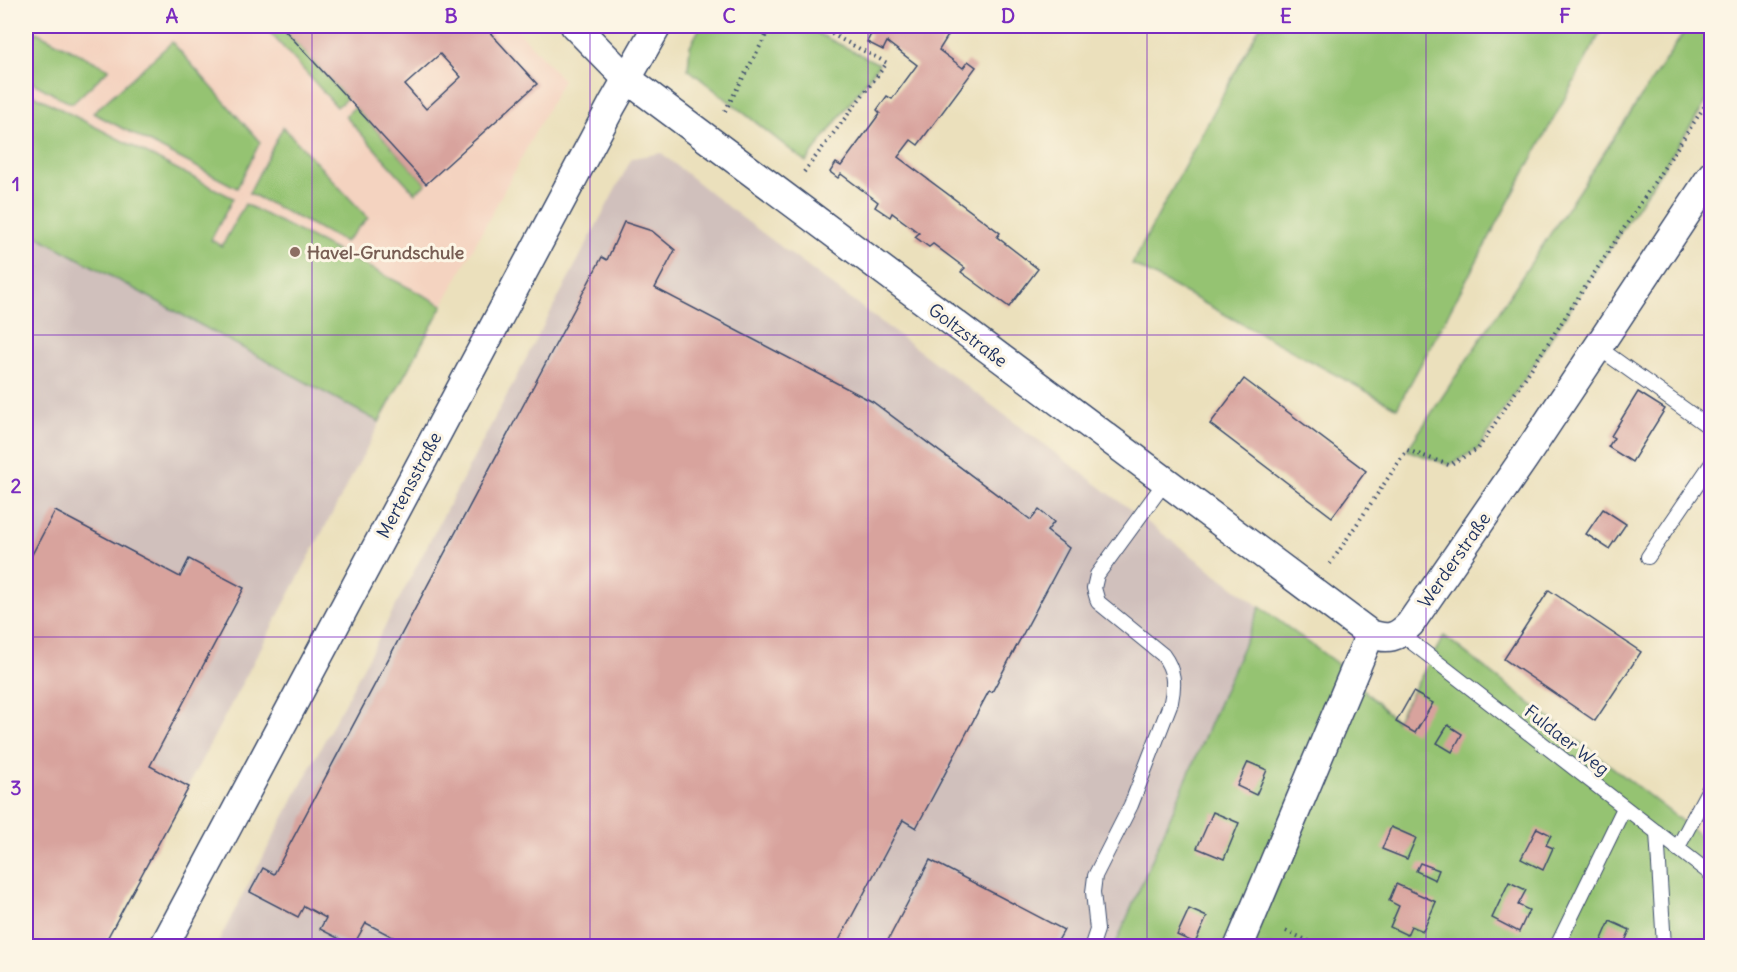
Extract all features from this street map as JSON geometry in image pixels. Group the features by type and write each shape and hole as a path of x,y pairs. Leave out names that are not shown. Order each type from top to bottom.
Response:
{"street":[{"name":"Goltzstraße","path":"575,26 626,78 1370,634"},
{"name":"Mertensstraße","path":"164,946 626,78 657,26"},
{"name":"Werderstraße","path":"1401,634 1525,457 1596,346 1712,175"},
{"path":"1239,946 1370,634 1385,639 1401,634"}],"lane":[{"path":"1596,346 1712,429"},
{"path":"1648,557 1712,463"},
{"path":"1092,945 1097,930 1093,892 1095,876 1131,805 1172,702 1175,684 1169,663 1163,655 1098,602 1094,594 1094,582 1103,565 1165,482"},
{"name":"Fuldaer Weg","path":"1401,634 1712,875"},
{"path":"1677,849 1712,783"},
{"path":"1557,946 1624,808"},
{"path":"1657,832 1664,946"}],"path":[{"path":"725,111 771,26"},
{"path":"804,172 887,63 816,26"},
{"path":"1330,564 1407,450 1449,465 1478,448 1712,95"},
{"path":"1286,931 1320,946"}],"shaded area":[{"name":"Havel-Grundschule","path":"26,26 514,26 563,80 396,393 26,148"},
{"path":"661,153 728,207 1260,607 1115,946 216,946 632,158"},
{"path":"26,204 396,393 103,946 26,946"}],"green space":[{"path":"264,26 281,26 347,98 337,107"},
{"path":"701,26 803,26 879,64 806,162 688,69 690,46"},
{"path":"1260,26 1604,26 1397,408 1132,264"},
{"path":"1688,26 1711,26 1711,95 1478,449 1449,465 1407,450"},
{"path":"36,32 109,69 73,103 66,101 26,79 26,55"},
{"path":"172,42 260,142 237,188 93,113"},
{"path":"26,91 233,198 211,240 222,246 245,204 443,305 379,422 26,230"},
{"path":"355,107 426,184 415,193 345,116"},
{"path":"283,127 368,218 345,242 249,193"},
{"path":"1260,607 1335,662 1396,721 1444,636 1711,844 1711,946 1115,946"}],"building":[{"path":"281,26 484,26 537,84 426,184","holes":["440,54 461,77 426,109 405,85"]},
{"path":"856,26 954,26 939,50 963,68 968,61 976,67 918,145 911,140 898,157 1000,233 997,237 1038,269 1009,307 961,272 965,268 933,244 929,247 915,237 919,233 892,213 890,217 875,207 878,202 841,174 838,178 830,172 836,163 841,166 880,113 877,110 887,96 892,99 917,65 887,42 883,50 867,42 871,34"},
{"path":"624,222 652,231 675,250 655,288 873,402 1031,520 1039,510 1054,522 1047,531 1069,548 916,828 903,820 836,946 410,946 366,923 353,946 320,929 326,918 304,906 298,917 250,892 263,868 274,874 602,257 607,260"},
{"path":"1244,379 1366,471 1332,517 1210,424"},
{"path":"1638,392 1665,409 1632,462 1608,447 1614,438 1611,436"},
{"path":"1603,509 1626,524 1609,549 1586,534"},
{"path":"55,511 180,577 189,559 244,588 150,766 189,787 103,946 26,946 26,566"},
{"path":"1549,590 1641,652 1595,721 1504,659"},
{"path":"1413,692 1433,703 1415,733 1396,722"},
{"path":"1448,725 1462,734 1452,752 1437,743"},
{"path":"1248,762 1267,770 1256,795 1237,786"},
{"path":"1213,812 1239,823 1224,859 1197,848"},
{"path":"1391,827 1416,838 1407,859 1382,849"},
{"path":"1537,828 1551,835 1546,845 1553,848 1543,870 1521,859"},
{"path":"930,860 1064,930 1055,946 885,946"},
{"path":"1420,863 1439,870 1435,880 1416,871"},
{"path":"1509,882 1526,890 1518,905 1529,910 1519,932 1492,918"},
{"path":"1396,884 1436,902 1423,931 1411,926 1407,935 1390,927 1399,906 1389,901"},
{"path":"1189,909 1207,917 1195,943 1177,935"},
{"path":"1610,921 1630,930 1623,946 1599,946"}],"place":[{"name":"Havel-Grundschule","path":"295,252"}]}
